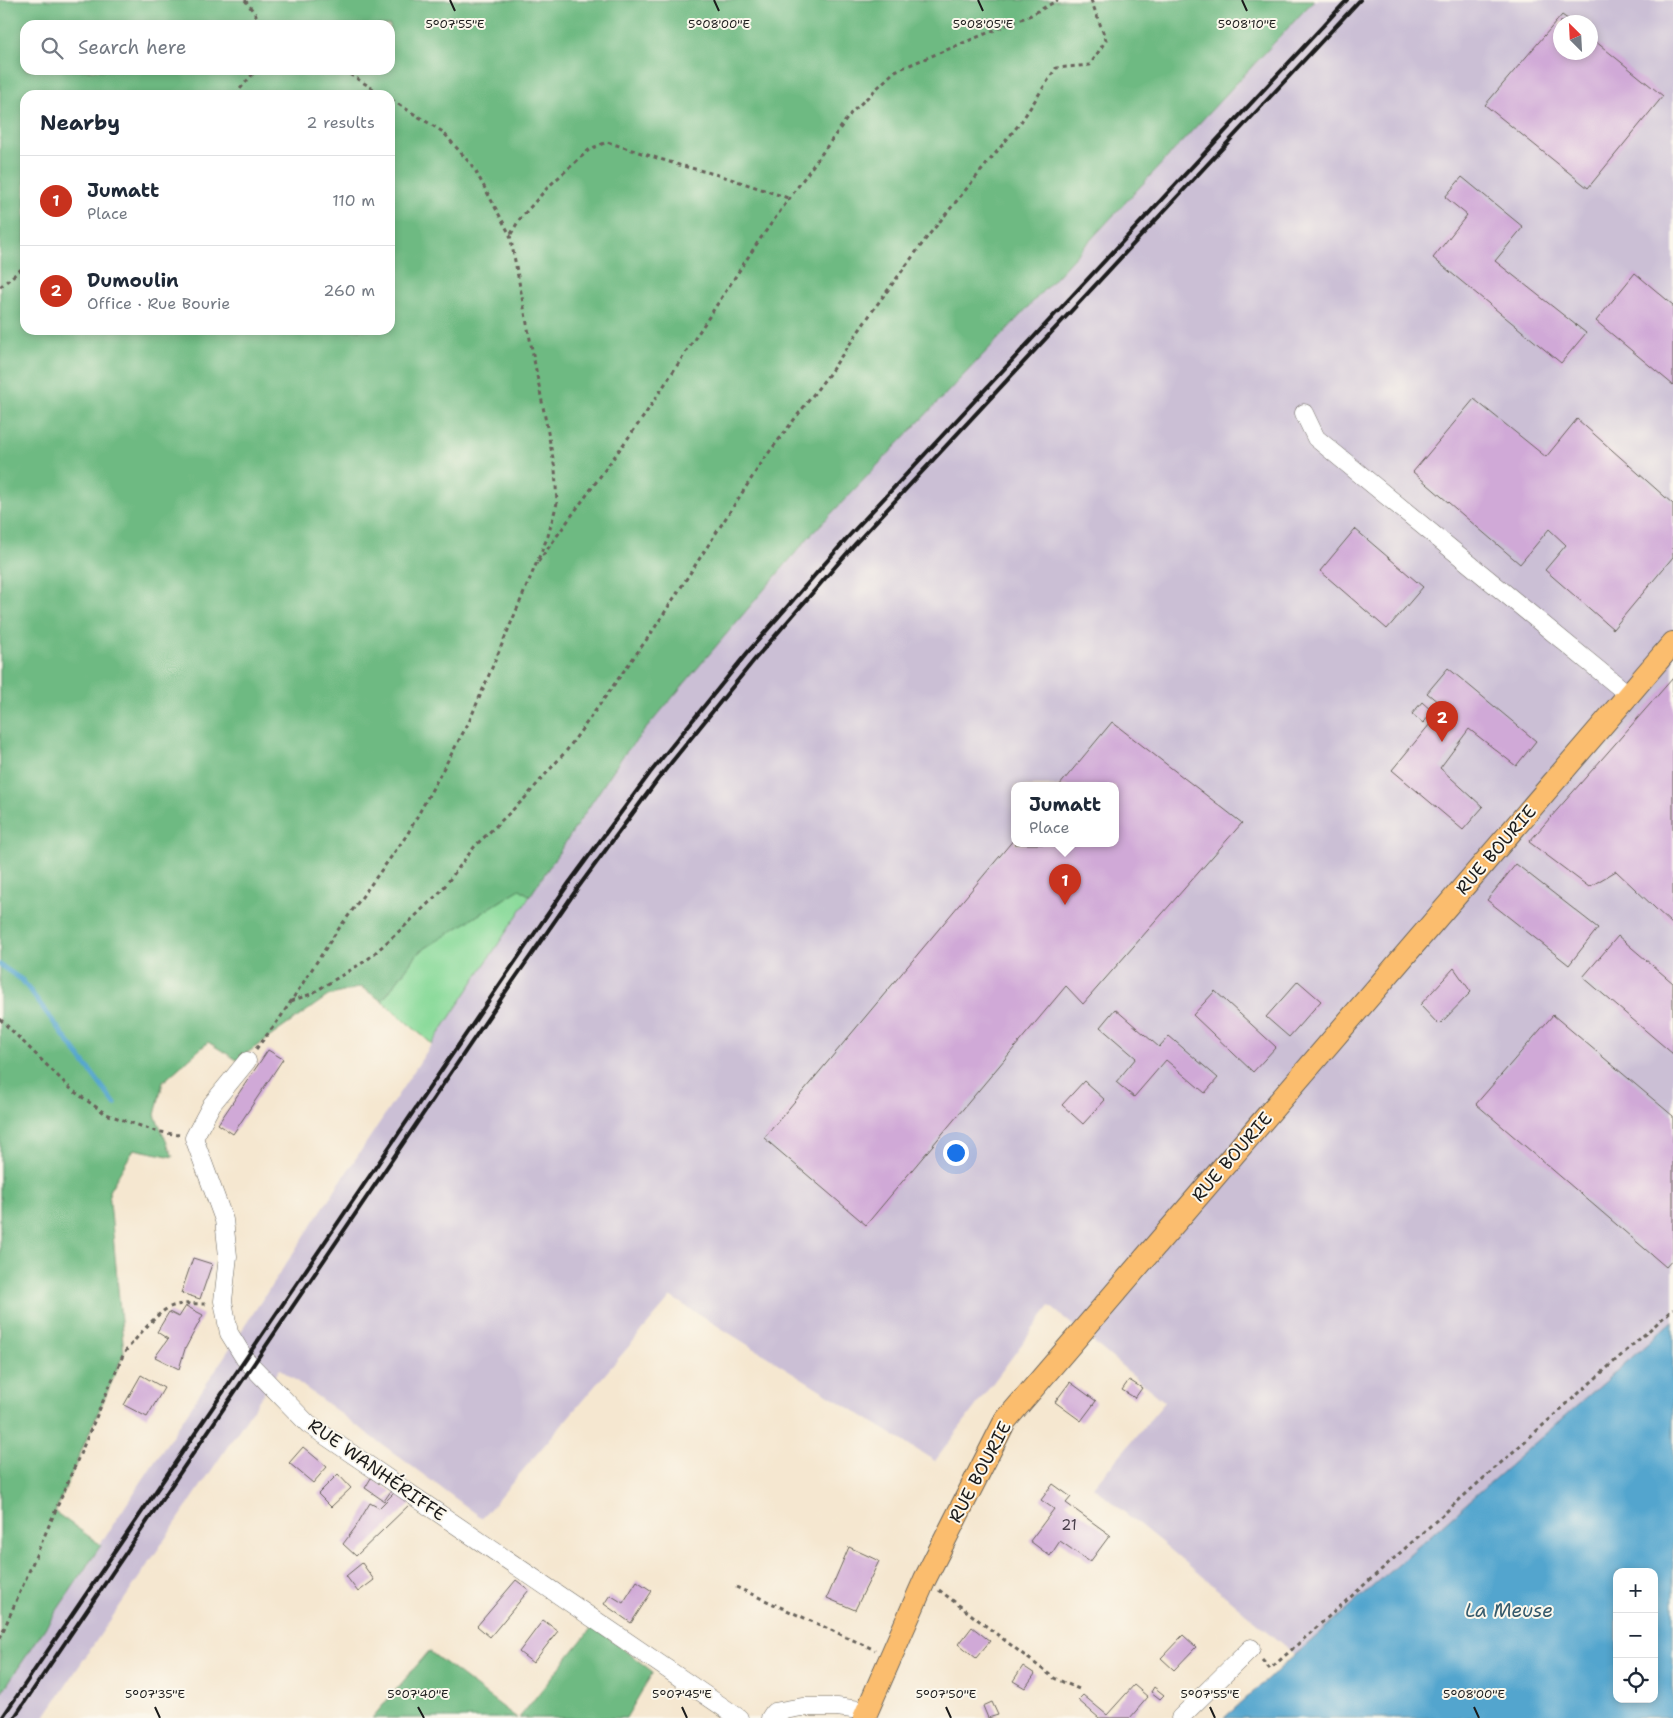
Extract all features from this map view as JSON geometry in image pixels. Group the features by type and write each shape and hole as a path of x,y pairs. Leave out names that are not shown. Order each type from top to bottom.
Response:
{"main road":[{"name":"RUE BOURIE","path":"866,1714 925,1579 1005,1421 1673,643"}],"street":[{"path":"1304,414 1316,438 1629,695"},
{"path":"194,1138 212,1104 247,1061"},
{"name":"RUE WANHÉRIFFE","path":"194,1138 224,1220 228,1256 223,1301 228,1333 245,1359 308,1424 739,1718"},
{"path":"1180,1718 1252,1648"},
{"path":"770,1718 774,1712 802,1707 838,1707 866,1714"}],"path":[{"path":"245,0 260,20"},
{"path":"535,566 561,533 644,416 788,198 852,113 895,72 1031,15 1058,0"},
{"path":"291,1001 312,994 367,960 400,931 441,891 475,846 524,799 567,750 652,632 764,459 829,374 928,236 1021,122 1056,68 1090,64 1106,40 1091,0"},
{"path":"239,90 252,75"},
{"path":"351,75 375,90"},
{"path":"247,1061 291,1001 335,934 407,835 469,722 548,536 558,503 555,469 510,234 474,168 443,132 395,102"},
{"path":"510,234 519,220 549,186 590,149 607,142 679,165 722,176 788,198"},
{"path":"0,287 20,270"},
{"path":"0,1019 72,1090 106,1114 154,1131 194,1138"},
{"path":"0,1638 124,1353 144,1330 168,1308 188,1303 207,1304 223,1301"},
{"path":"1252,1648 1270,1669 1673,1309"},
{"path":"925,1579 1054,1678 1079,1689"},
{"path":"736,1587 890,1656"}],"shaded area":[{"path":"1314,0 1673,0 1673,1321 1295,1655 1093,1487 1165,1402 1050,1306 935,1461 671,1297 482,1518 280,1369 44,1718 0,1718 0,1695 622,757 808,538 1001,336"}],"green space":[{"path":"0,0 1314,0 1001,336 808,538 622,757 530,896 520,889 419,952 382,1001 361,987 328,996 237,1060 208,1042 163,1082 155,1115 173,1157 134,1149 109,1191 124,1353 55,1512 101,1545 0,1695"},
{"path":"520,889 530,896 432,1044 382,1001 419,952"},
{"path":"593,1626 653,1672 626,1718 519,1718"},
{"path":"429,1651 517,1718 372,1718"}],"water":[{"name":"La Meuse","path":"1673,1321 1673,1716 1670,1718 1224,1718"}],"building":[{"path":"1553,26 1553,60 1598,60 1598,43 1663,96 1588,188 1485,105"},
{"path":"1462,177 1523,227 1495,261 1586,333 1561,363 1433,258 1467,215 1445,197"},
{"path":"1635,273 1673,305 1673,385 1596,321"},
{"path":"1474,399 1546,457 1577,419 1673,504 1673,557 1613,629 1545,570 1566,545 1549,529 1520,564 1413,472"},
{"path":"1355,529 1423,587 1387,629 1320,571"},
{"path":"1448,668 1536,741 1516,766 1469,729 1440,768 1483,807 1463,830 1392,770 1444,707 1427,693"},
{"path":"1673,678 1673,925 1616,871 1589,887 1529,842"},
{"path":"1422,702 1433,712 1423,723 1412,714"},
{"path":"1112,722 1242,823 1083,1004 1066,986 866,1225 764,1138 1011,843 1011,847 1119,847 1119,782 1062,782"},
{"path":"1516,864 1598,928 1569,965 1487,900"},
{"path":"1618,936 1673,983 1673,1054 1583,977"},
{"path":"1454,968 1471,992 1439,1025 1420,1005"},
{"path":"1298,981 1321,1001 1289,1037 1266,1017"},
{"path":"1215,991 1276,1047 1253,1072 1193,1015"},
{"path":"1115,1009 1159,1047 1169,1036 1218,1078 1205,1093 1166,1060 1134,1097 1116,1082 1136,1058 1100,1027"},
{"path":"1553,1015 1673,1116 1673,1259 1666,1267 1476,1104"},
{"path":"268,1050 283,1059 233,1134 218,1124"},
{"path":"1084,1081 1105,1100 1083,1124 1062,1105"},
{"path":"193,1258 212,1264 200,1299 181,1293"},
{"path":"186,1306 203,1315 185,1349 179,1369 155,1357 168,1339 157,1332 169,1312 179,1317"},
{"path":"141,1375 164,1388 147,1417 124,1405"},
{"path":"1129,1380 1142,1388 1135,1398 1122,1390"},
{"path":"1070,1382 1096,1401 1081,1421 1055,1402"},
{"path":"303,1447 327,1467 313,1483 289,1463"},
{"path":"338,1474 351,1488 331,1507 318,1494"},
{"path":"371,1478 391,1491 384,1501 365,1488"},
{"path":"1053,1484 1071,1497 1066,1503 1110,1535 1090,1562 1060,1541 1050,1556 1030,1541 1054,1509 1041,1500"},
{"path":"397,1490 411,1503 356,1556 343,1544 370,1503 379,1508"},
{"path":"849,1547 879,1561 855,1610 827,1598"},
{"path":"362,1563 374,1580 358,1592 346,1576"},
{"path":"516,1580 529,1590 490,1637 477,1626"},
{"path":"637,1581 652,1591 631,1623 604,1604 610,1595 623,1603"},
{"path":"543,1620 558,1631 533,1663 519,1652"},
{"path":"972,1627 990,1641 976,1658 959,1644"},
{"path":"1183,1635 1196,1647 1174,1670 1161,1658"},
{"path":"1023,1666 1035,1674 1025,1688 1013,1681"},
{"path":"1134,1685 1148,1697 1130,1718 1099,1718 1078,1700 1083,1695 1107,1715"},
{"path":"1154,1687 1164,1695 1160,1699 1151,1692"},
{"path":"992,1702 998,1715 988,1718 983,1706"}],"waterway":[{"path":"0,965 22,980 115,1104"}],"railway":[{"path":"2,1718 569,883 650,773 747,653 848,537 1347,0"},
{"path":"14,1718 511,984 577,889 658,779 755,659 855,544 1360,0"}],"place":[{"name":"Dumoulin","path":"1442,742"},
{"name":"Jumatt","path":"1065,905"}]}
